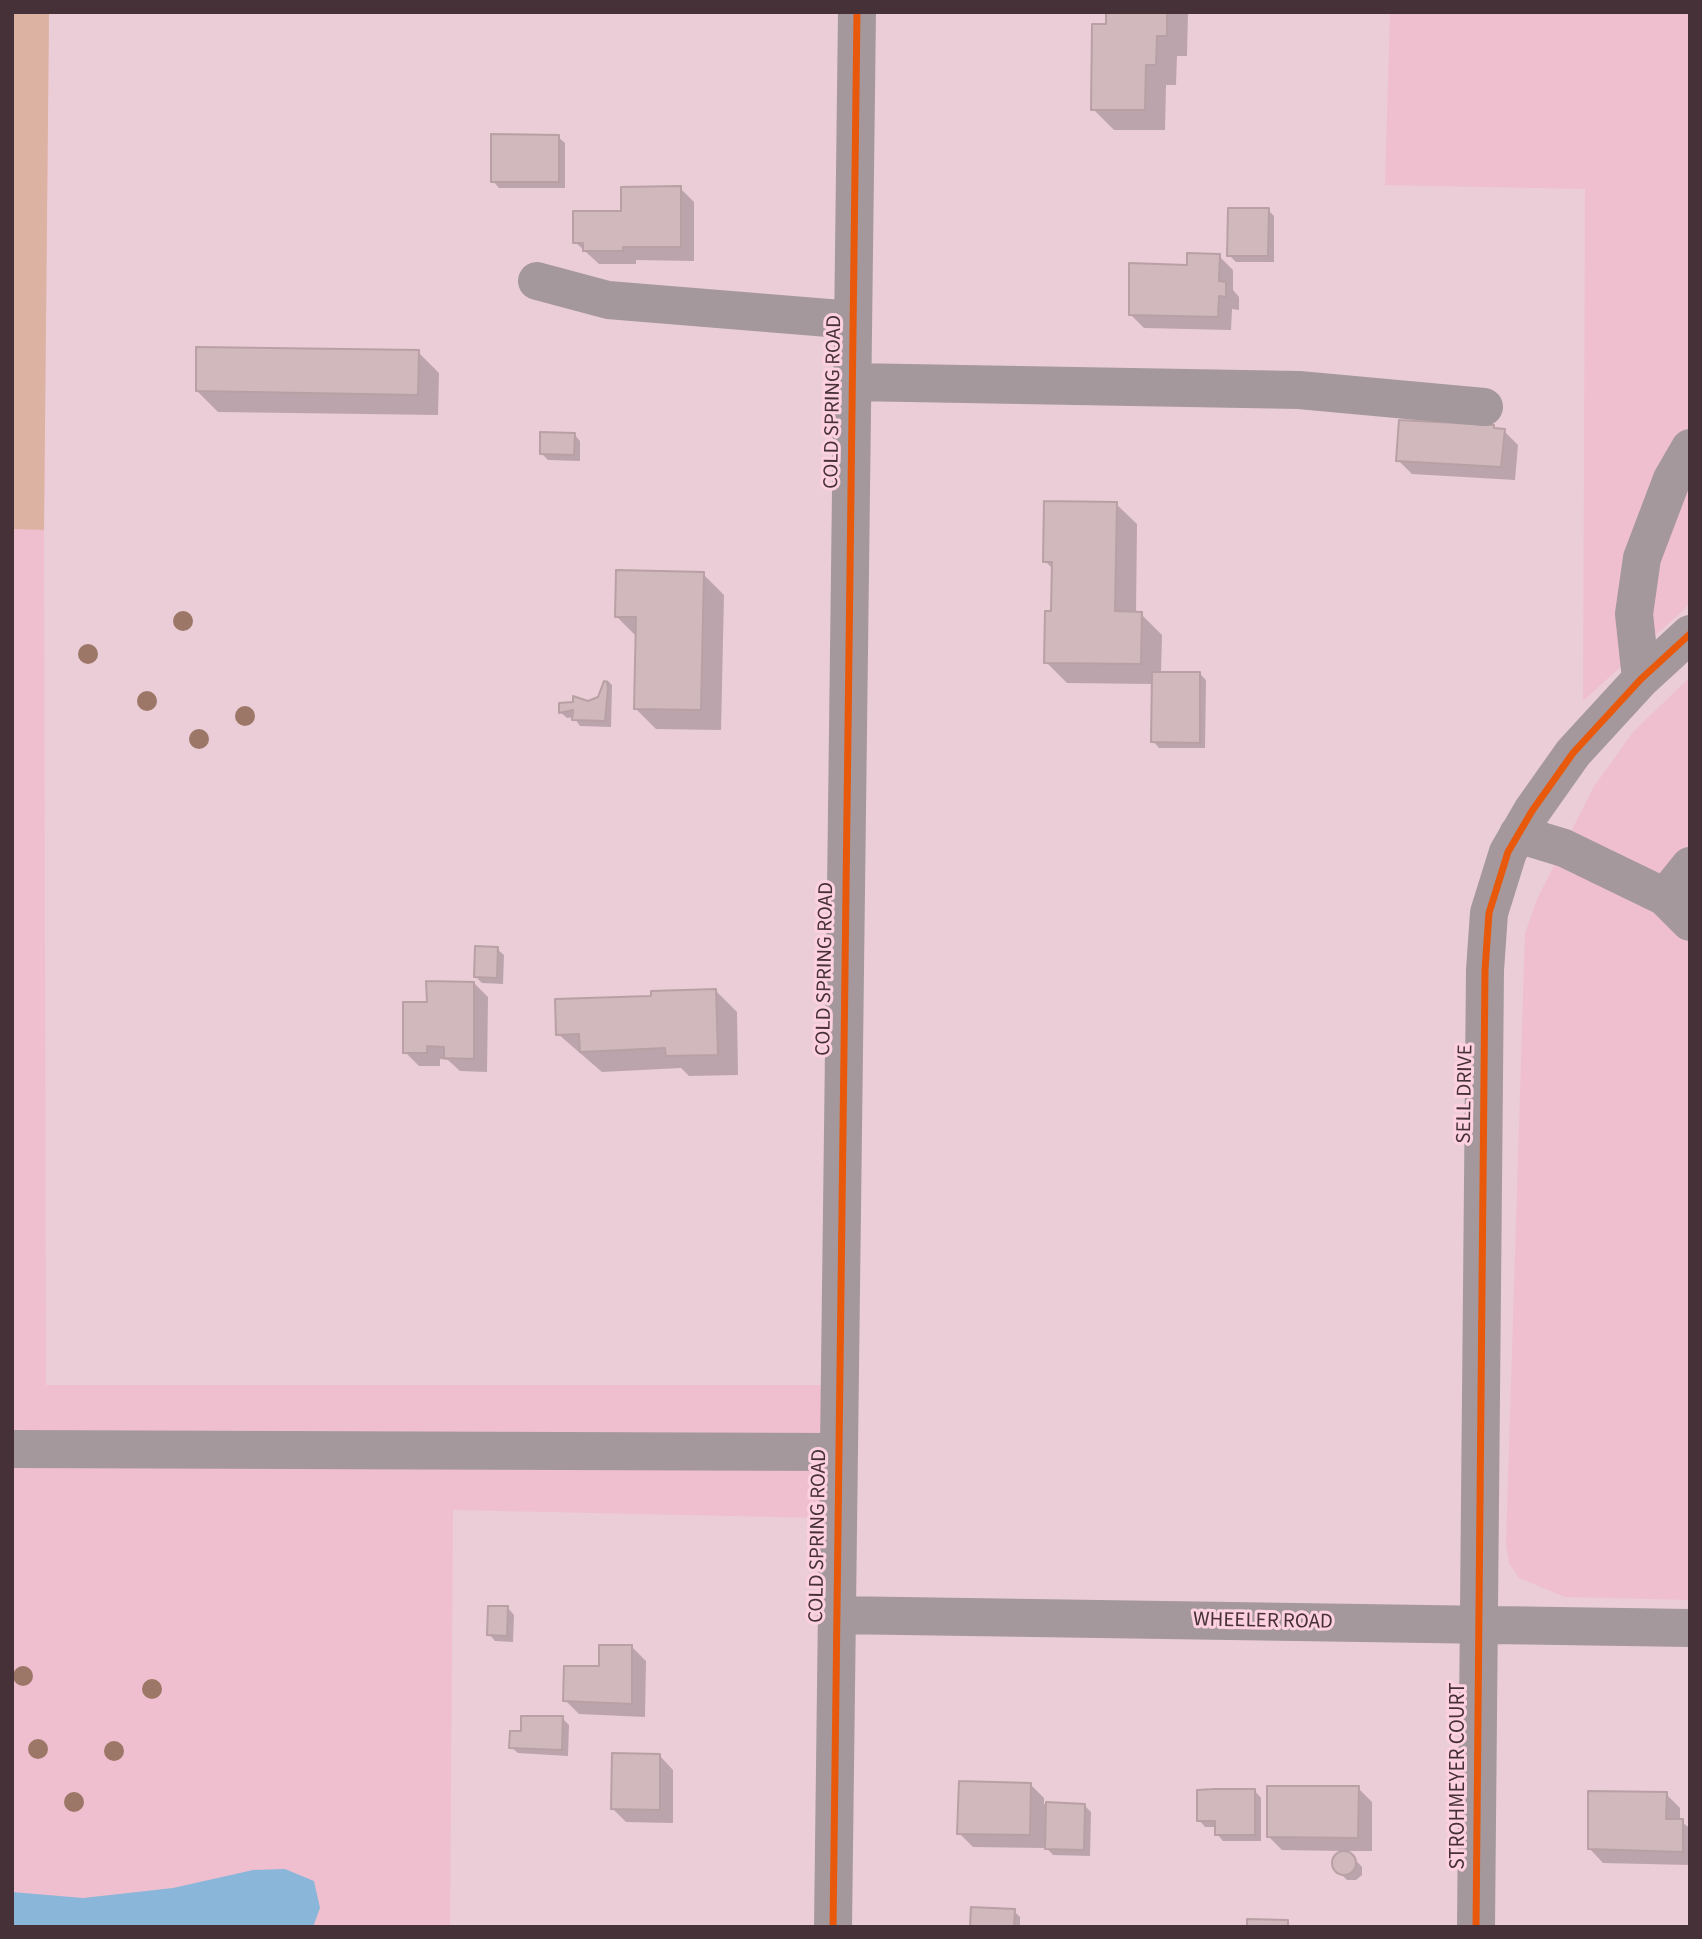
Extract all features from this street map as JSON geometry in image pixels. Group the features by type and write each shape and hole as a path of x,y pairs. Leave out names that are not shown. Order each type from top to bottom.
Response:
{"street":[{"name":"COLD SPRING ROAD","path":"833,1927 857,12"},
{"path":"537,281 608,300 853,320"},
{"path":"852,382 1299,390 1484,407"},
{"path":"1641,680 1634,614 1642,558 1672,479 1690,448"},
{"name":"SELL DRIVE","path":"1478,1625 1485,970 1489,913 1508,852 1573,752 1641,680 1690,634"},
{"path":"1518,834 1564,848 1677,909 1690,866"},
{"path":"12,1449 837,1452"},
{"name":"WHEELER ROAD","path":"836,1615 1690,1628"},
{"name":"STROHMEYER COURT","path":"1476,1927 1478,1625"}],"shaded area":[{"path":"12,12 49,12 44,530 46,1385 822,1385 823,1518 453,1510 450,1927 12,1927"},
{"path":"12,12 49,12 44,530 12,529"},
{"path":"1390,12 1690,12 1690,604 1583,701 1585,189 1385,185"},
{"path":"1690,677 1690,1600 1565,1597 1519,1578 1509,1563 1506,1543 1525,933 1538,897 1593,788 1633,732"}],"water":[{"path":"285,1869 314,1881 320,1908 313,1927 12,1927 12,1892 83,1898 173,1888 253,1870"}],"building":[{"path":"1106,12 1167,12 1167,36 1157,36 1156,65 1146,65 1145,110 1091,110 1092,24 1106,24"},
{"path":"491,134 559,135 559,182 491,182"},
{"path":"681,186 681,247 623,247 623,251 583,251 583,243 573,243 573,211 621,211 621,187"},
{"path":"1228,208 1269,208 1268,256 1227,256"},
{"path":"1187,253 1220,254 1219,281 1226,282 1226,297 1219,296 1218,317 1129,315 1129,263 1187,265"},
{"path":"196,347 419,350 418,395 196,391"},
{"path":"1399,420 1494,425 1494,428 1505,429 1501,467 1396,461"},
{"path":"540,432 575,433 574,455 540,454"},
{"path":"1044,501 1117,502 1115,611 1142,612 1141,664 1044,663 1045,611 1051,611 1052,562 1043,562"},
{"path":"616,570 704,572 701,710 634,709 636,617 615,617"},
{"path":"1152,672 1200,672 1200,743 1151,742"},
{"path":"604,681 607,682 608,688 605,721 572,720 573,710 559,713 559,703 573,702 573,696 588,701 598,697"},
{"path":"475,946 498,947 497,978 474,977"},
{"path":"426,981 474,982 474,1059 444,1058 444,1047 427,1046 427,1053 403,1053 403,1002 427,1002"},
{"path":"716,989 718,1055 666,1056 665,1048 580,1052 579,1034 556,1035 555,999 651,996 651,991"},
{"path":"488,1606 508,1606 507,1636 487,1635"},
{"path":"599,1645 632,1645 632,1704 563,1701 564,1666 599,1666"},
{"path":"521,1716 563,1716 562,1750 509,1748 510,1731 521,1731"},
{"path":"612,1753 660,1754 660,1810 611,1809"},
{"path":"959,1781 1031,1783 1030,1835 957,1834"},
{"path":"1267,1786 1359,1786 1358,1838 1267,1837"},
{"path":"1255,1789 1255,1835 1215,1835 1215,1821 1197,1821 1197,1790"},
{"path":"1588,1791 1667,1792 1666,1819 1683,1819 1683,1852 1588,1849"},
{"path":"1046,1802 1085,1804 1084,1850 1045,1849"},
{"path":"1344,1851 1353,1854 1356,1863 1353,1872 1344,1875 1335,1872 1332,1863 1335,1854"},
{"path":"971,1907 1015,1909 1014,1927 970,1927"},
{"path":"1247,1919 1288,1920 1288,1927 1247,1927"}],"cycle path":[{"path":"833,1927 857,12"},
{"path":"1476,1927 1485,970 1489,913 1508,852 1532,811 1573,753 1641,679 1690,634"}]}
